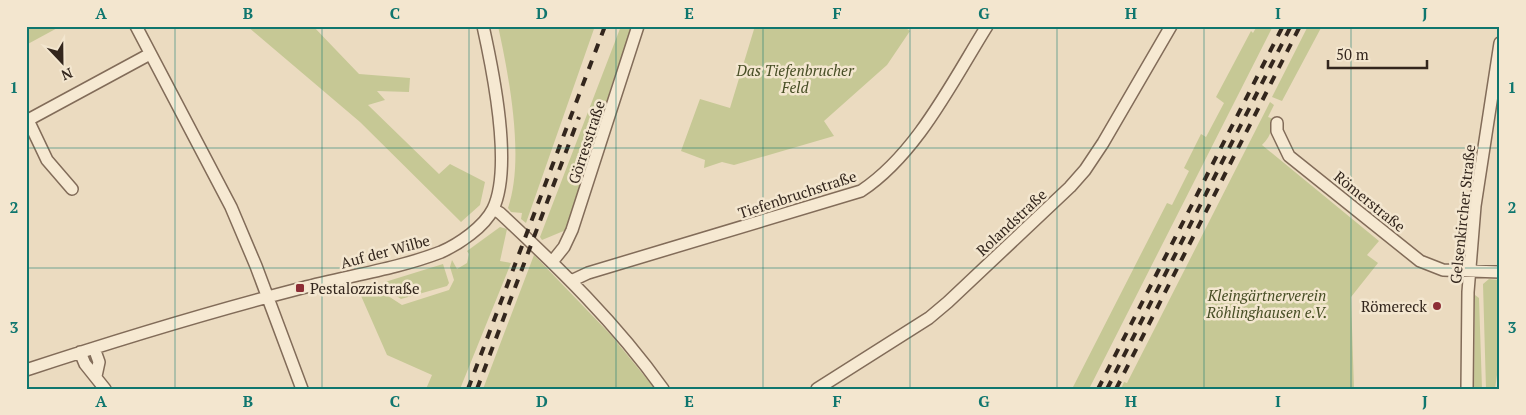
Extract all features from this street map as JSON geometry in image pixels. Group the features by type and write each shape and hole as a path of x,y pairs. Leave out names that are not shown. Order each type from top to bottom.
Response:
{"street":[{"path":"136,26 231,207 302,389"},
{"name":"Auf der Wilbe","path":"26,370 80,352 268,298 442,251 478,227 493,209 500,175 500,128 497,95 484,26"},
{"name":"Görresstraße","path":"552,262 564,247 572,230 638,26"},
{"name":"Tiefenbruchstraße","path":"572,281 588,273 861,191 874,182 908,148 987,26"},
{"name":"Rolandstraße","path":"817,389 929,318 1070,187 1103,143 1171,26"},
{"name":"Gelsenkircher Straße","path":"1467,389 1469,269 1475,206 1500,43"},
{"path":"72,189 47,160 28,120 150,54"},
{"name":"Römerstraße","path":"1277,123 1277,132 1289,156 1420,260 1443,270 1469,269 1500,272"},
{"path":"493,209 572,281 635,352 663,389"},
{"path":"94,348 99,362 96,376"},
{"path":"80,352 85,364 105,389"}],"green space":[{"path":"26,26 61,26 26,45"},
{"path":"247,26 313,26 359,74 410,78 409,92 377,91 385,100 368,105 439,174 450,164 485,182 480,205 461,222 360,122"},
{"path":"498,26 595,26 526,223 521,219 522,213 511,212 508,208 513,188 515,166 514,117"},
{"path":"621,26 632,26 609,93 612,97 566,230 542,240 540,237"},
{"name":"Das Tiefenbrucher Feld","path":"755,26 903,26 910,31 887,65 824,121 834,136 734,165 722,162 704,168 705,160 681,151 700,99 730,108"},
{"path":"1257,26 1273,26 1089,389 1072,389 1167,203 1172,205 1189,171 1184,168 1201,134 1206,137 1224,103 1216,97 1251,31 1253,33"},
{"path":"1308,26 1322,26 1282,101 1272,97"},
{"name":"Kleingärtnerverein Röhlinghausen e.V.","path":"1270,102 1274,105 1268,117 1273,119 1272,127 1269,137 1262,145 1379,241 1367,255 1378,263 1351,297 1354,389 1121,389 1124,382 1127,383"},
{"path":"500,227 507,229 500,261 511,263 460,389 426,389 432,375 387,355 358,289 377,284 382,292 402,305 449,290 454,280 450,267 452,260 457,269 467,263 469,254 467,251"},
{"path":"534,255 611,335 655,389 483,389"},
{"path":"443,264 449,283 447,286 401,299 386,289 385,282"},
{"path":"1489,279 1500,280 1500,374 1497,375 1495,389 1486,389 1483,284"},
{"path":"1475,295 1479,298 1482,389 1474,389"}],"railway":[{"path":"468,389 605,26"},
{"path":"1098,389 1283,26"},
{"path":"1107,389 1291,26"},
{"path":"1116,389 1300,26"},
{"path":"477,389 579,117"}],"place":[{"name":"Pestalozzistraße","path":"300,288"},
{"name":"Römereck","path":"1437,306"}]}
